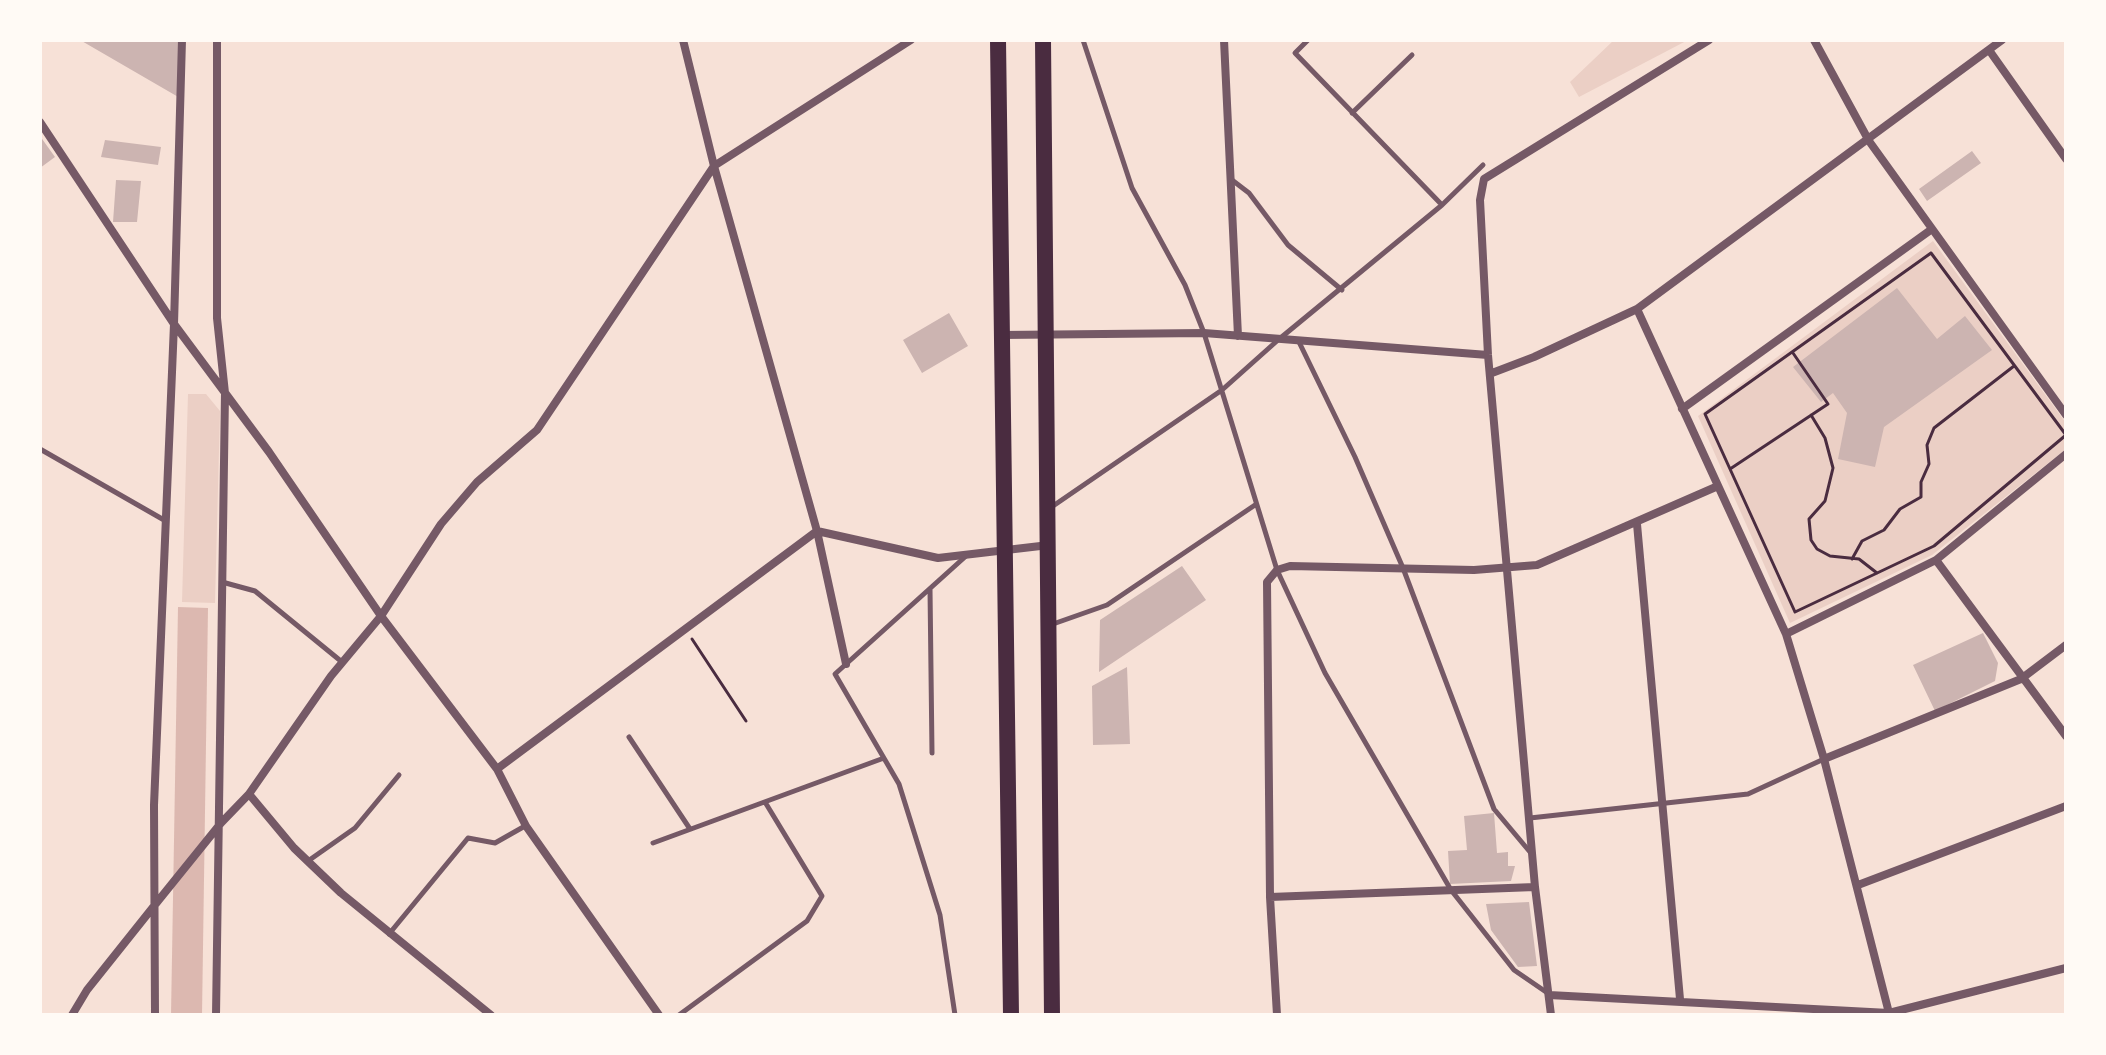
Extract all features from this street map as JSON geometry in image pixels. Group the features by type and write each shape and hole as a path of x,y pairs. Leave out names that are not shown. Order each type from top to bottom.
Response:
{"main road":[{"path":"998,40 1011,1015"},
{"path":"1043,40 1052,1015"}],"street":[{"path":"155,1015 158,901 154,805 182,40"},
{"path":"216,1015 225,393 217,318 217,40"},
{"path":"683,40 714,166 817,531 846,664"},
{"path":"72,1015 87,990 158,901 221,823 249,794 342,663 381,616 459,503 477,482 537,430 564,385 714,166 911,40"},
{"path":"1224,40 1228,177 1238,336"},
{"path":"1551,1015 1535,887 1492,373 1488,355 1480,200 1484,179 1709,40"},
{"path":"1814,40 1869,141 2066,415"},
{"path":"1492,373 1637,309 2002,40"},
{"path":"1989,50 2066,159"},
{"path":"40,122 174,324 269,452 381,616 497,769 526,826 659,1015"},
{"path":"1682,409 1932,229"},
{"path":"1637,309 1786,634 1824,759 1889,1013"},
{"path":"1001,335 1204,333 1488,355"},
{"path":"1786,634 1936,560 2066,454"},
{"path":"1277,1015 1270,897 1265,592 1267,582 1277,570 1290,566 1508,569 1537,565 1637,524 1718,486"},
{"path":"1637,524 1680,999"},
{"path":"497,769 817,531 938,558 1049,545"},
{"path":"1936,560 2066,736"},
{"path":"1824,759 2021,679 2066,645"},
{"path":"249,794 307,861 388,935 491,1015"},
{"path":"1858,885 2066,806"},
{"path":"1270,897 1535,887"},
{"path":"1549,995 1680,999 1889,1013 2066,968"}],"lane":[{"path":"1083,40 1132,188 1185,285 1204,333 1277,570 1325,673 1451,890 1514,970 1549,995"},
{"path":"1308,40 1295,53 1442,205"},
{"path":"1352,113 1412,55"},
{"path":"1049,509 1222,390 1442,205 1483,165"},
{"path":"1472,176 1484,179"},
{"path":"1228,177 1249,193 1288,245 1342,290"},
{"path":"1299,342 1355,457 1403,568 1494,809 1533,854"},
{"path":"40,449 164,520"},
{"path":"1049,625 1107,605 1255,505"},
{"path":"955,1015 940,915 899,784 835,674 968,554"},
{"path":"220,581 255,591 342,663"},
{"path":"930,588 932,753"},
{"path":"629,737 690,829"},
{"path":"653,843 884,758"},
{"path":"1529,818 1748,794 1824,759"},
{"path":"307,861 355,828 399,775"},
{"path":"679,1015 807,921 822,896 765,802"},
{"path":"388,935 468,838 495,843 526,826"}],"path":[{"path":"1931,253 2066,435 1934,546 1795,612 1705,414 1792,352 1931,253"},
{"path":"1730,469 1828,404 1792,352"},
{"path":"1852,559 1862,541 1884,530 1900,509 1921,497 1921,482 1929,464 1927,445 1934,428 2014,365"},
{"path":"1811,415 1825,438 1833,468 1825,501 1809,519 1811,540 1817,549 1830,556 1859,559 1877,573"},
{"path":"685,629 746,721"}],"shaded area":[{"path":"1614,40 1688,40 1579,97 1570,82"},
{"path":"1933,241 2066,423 2066,449 1932,555 1790,623 1698,416"},
{"path":"188,394 206,394 220,411 215,603 182,602"},
{"path":"178,607 208,608 202,1015 171,1015"}],"building":[{"path":"80,40 181,40 180,98"},
{"path":"40,136 55,157 40,168"},
{"path":"105,140 161,147 158,165 101,157"},
{"path":"1972,151 1981,163 1927,201 1919,189"},
{"path":"116,180 141,181 137,222 113,222"},
{"path":"1897,288 1937,339 1965,316 1992,350 1884,427 1875,467 1838,459 1847,413 1833,393 1821,402 1793,367"},
{"path":"949,313 968,346 922,373 903,340"},
{"path":"1182,566 1206,600 1099,672 1100,620"},
{"path":"1983,633 1998,663 1995,681 1935,711 1913,665"},
{"path":"1127,667 1130,744 1093,745 1092,686"},
{"path":"1494,813 1497,853 1508,852 1508,866 1515,866 1511,881 1450,884 1448,851 1467,850 1464,816"},
{"path":"1529,902 1537,966 1518,967 1491,930 1486,904"}]}
